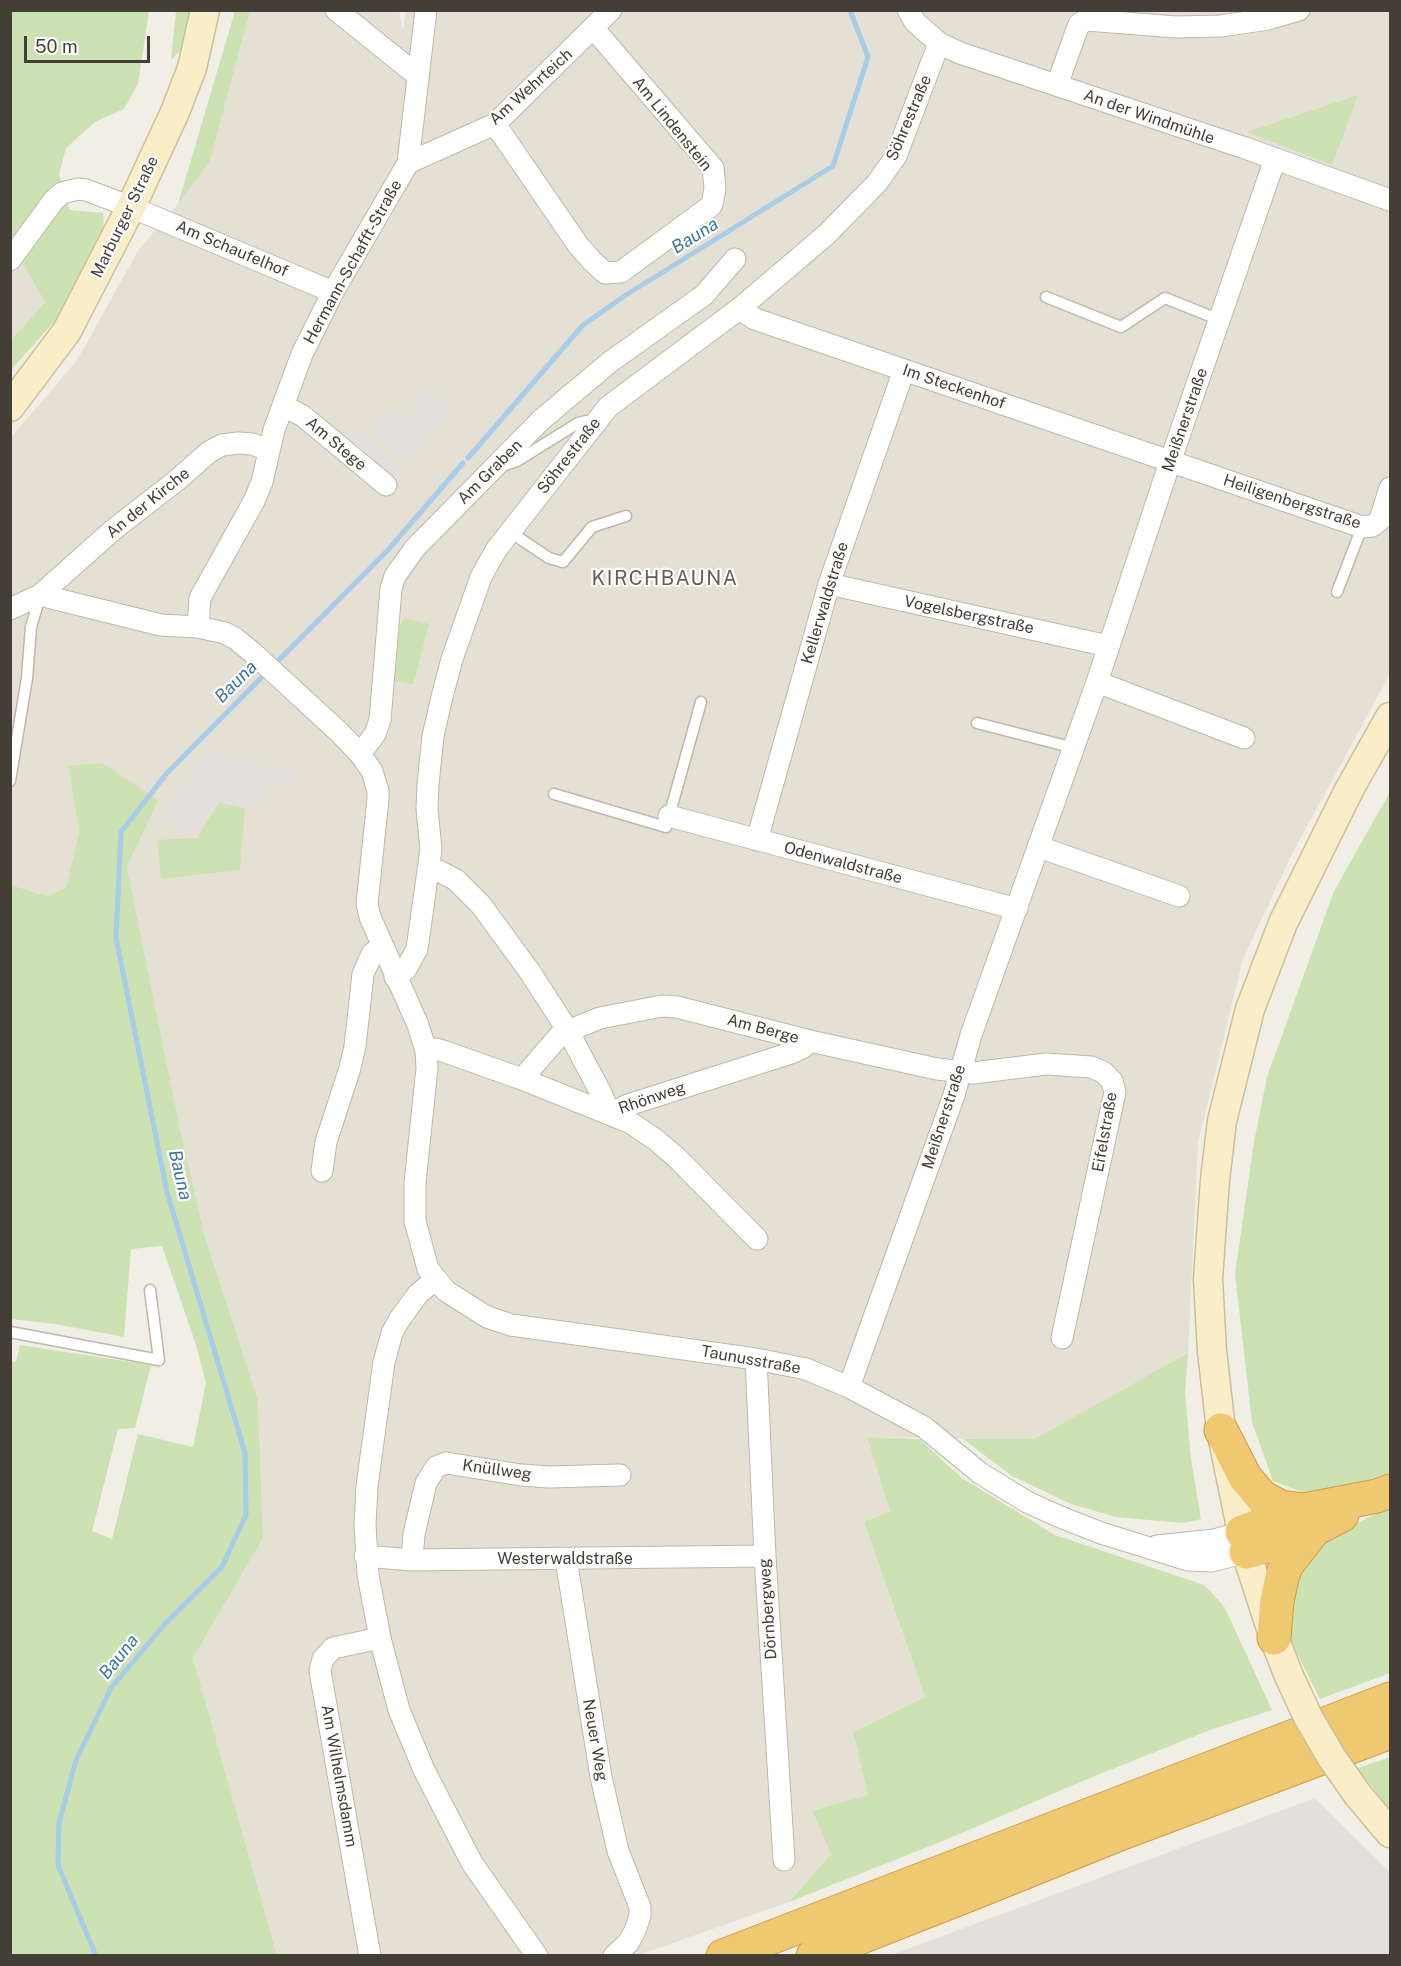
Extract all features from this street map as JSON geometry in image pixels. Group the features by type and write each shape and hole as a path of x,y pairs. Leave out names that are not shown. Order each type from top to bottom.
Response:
{"highway":[{"path":"1221,1430 1245,1477 1262,1497 1310,1520"},
{"path":"1244,1542 1287,1541 1310,1520 1384,1493"},
{"path":"1274,1638 1276,1601 1283,1573 1310,1520"},
{"path":"723,1956 1390,1699"},
{"path":"813,1956 1122,1833 1390,1732"}],"main road":[{"name":"Marburger Straße","path":"10,407 67,331 131,207 176,112 192,68 205,10"},
{"path":"1390,717 1349,790 1283,922 1250,1009 1222,1121 1208,1280 1212,1351 1221,1430 1244,1542 1274,1638 1308,1717 1332,1758 1358,1795 1390,1833"}],"street":[{"path":"336,10 418,76"},
{"name":"Hermann-Schafft-Straße","path":"198,627 200,598 254,501 262,482 269,450 302,354 333,292 408,163 426,10"},
{"name":"Am Wehrteich","path":"408,163 495,124 611,10"},
{"path":"1057,86 1080,24 1087,20 1176,27 1221,27 1268,19 1299,10"},
{"name":"An der Windmühle","path":"912,16 939,43 960,53 1390,200"},
{"name":"Am Lindenstein","path":"495,124 578,245 605,273 621,272 712,206 715,188 713,168 594,29"},
{"name":"Söhrestraße","path":"395,977 406,969 417,949 430,869 428,784 433,736 442,697 452,659 481,578 496,550 595,422 615,402 739,309 827,234 877,183 896,156 939,43"},
{"name":"Meißnerstraße","path":"849,1387 950,1106 971,1035 1097,682 1275,159"},
{"name":"Am Schaufelhof","path":"10,260 43,213 62,193 78,189 131,207 333,292"},
{"name":"Am Graben","path":"360,754 375,734 380,720 391,589 395,576 415,548 541,420 610,362 704,295 735,259"},
{"name":"Im Steckenhof","path":"739,309 755,319 1170,462"},
{"name":"Kellerwaldstraße","path":"757,840 829,584 904,369"},
{"name":"Am Stege","path":"284,406 303,416 386,485"},
{"name":"An der Kirche","path":"10,609 40,596 113,530 209,452 222,445 238,443 252,444 269,450"},
{"name":"Heiligenbergstraße","path":"1170,462 1362,527 1372,526 1380,520 1390,488"},
{"name":"Vogelsbergstraße","path":"829,584 1108,646"},
{"path":"40,596 161,625 198,627 225,633 253,653 285,682 360,754 372,771 378,791 367,904 370,917 395,977 421,1032 426,1051 427,1068 415,1183 416,1221 428,1269 435,1280 409,1305 399,1320 388,1346 367,1486 365,1556 380,1638 399,1710 424,1770 472,1863 537,1956"},
{"path":"1097,682 1244,738"},
{"name":"Odenwaldstraße","path":"669,816 1017,909"},
{"path":"1039,847 1179,896"},
{"path":"430,869 456,880 481,905 530,972 568,1030 602,1095 609,1114 631,1123 656,1140 758,1239"},
{"path":"322,1171 326,1142 351,1068 363,974 372,954 382,946"},
{"name":"Am Berge","path":"522,1079 560,1035 568,1030 600,1018 646,1008 669,1006 810,1041 937,1069 960,1071"},
{"name":"Rhönweg","path":"426,1051 436,1049 446,1052 609,1114 628,1105 792,1053 810,1041"},
{"name":"Eifelstraße","path":"960,1071 992,1072 1046,1064 1090,1067 1103,1072 1112,1081 1115,1092 1113,1103 1062,1338"},
{"name":"Taunusstraße","path":"435,1280 465,1304 487,1317 511,1325 756,1359 806,1369 849,1387 924,1427 980,1473 1027,1502 1080,1526 1199,1562 1212,1561 1244,1542"},
{"name":"Dörnbergweg","path":"756,1359 765,1556 784,1860"},
{"name":"Knüllweg","path":"412,1560 414,1534 426,1483 436,1467 446,1463 549,1477 620,1475"},
{"name":"Westerwaldstraße","path":"365,1556 412,1560 765,1556"},
{"name":"Neuer Weg","path":"566,1559 601,1777 618,1851 640,1907 640,1916 634,1933 628,1943 614,1956"},
{"name":"Am Wilhelmsdamm","path":"370,1956 320,1671 323,1659 333,1648 380,1638"}],"lane":[{"path":"1046,297 1121,327 1165,298 1220,320"},
{"path":"492,468 517,461 578,423 595,422"},
{"path":"510,532 549,558 563,562 592,527 626,516"},
{"path":"1337,592 1362,527"},
{"path":"10,781 27,678 31,627 40,596"},
{"path":"554,794 666,826 701,702"},
{"path":"977,723 1074,748"},
{"path":"10,1332 159,1360 150,1290"}],"shaded area":[{"path":"406,10 1390,11 1390,674 1293,852 1243,959 1198,1142 1188,1353 1035,1440 867,1437 890,1511 864,1523 925,1697 853,1732 868,1795 831,1854 789,1902 639,1955 277,1955 193,1658 263,1538 258,1400 205,1237 180,1129 127,867 158,799 68,766 79,832 66,888 47,896 11,885 11,437 76,362 139,249 178,204 210,161 250,11 399,11 403,31"},
{"path":"11,244 45,302 11,340"},
{"path":"429,389 451,409 404,464 368,432 387,411 399,422"},
{"path":"360,429 402,466 386,485 343,449"},
{"path":"209,751 295,771 291,788 265,782 259,808 216,800 193,835 161,815"},
{"path":"1315,1798 1390,1872 1390,1955 891,1955"}],"green space":[{"path":"10,11 149,11 138,84 124,109 95,122 66,148 59,174 70,210 103,213 104,231 60,315 11,370 11,340 45,302 11,244"},
{"path":"176,11 194,11 187,44 171,60"},
{"path":"235,11 250,11 210,161 178,204"},
{"path":"1358,95 1332,165 1247,132"},
{"path":"405,618 429,624 413,685 392,680 396,662 393,650 397,629"},
{"path":"102,763 158,800 127,867 180,1129 205,1237 258,1400 263,1538 193,1658 277,1955 11,1955 11,1362 16,1362 20,1345 151,1365 135,1428 118,1429 92,1531 112,1539 138,1434 193,1447 206,1383 196,1345 162,1246 131,1249 124,1337 55,1324 11,1319 11,885 47,896 66,888 79,832 68,766"},
{"path":"1390,792 1390,1473 1315,1497 1273,1481 1252,1422 1235,1274 1254,1142 1267,1077 1334,891"},
{"path":"219,803 245,808 240,870 161,879 157,840 197,838"},
{"path":"1188,1353 1185,1393 1191,1459 1201,1519 1183,1523 1116,1517 1071,1504 1012,1476 963,1439 1035,1439"},
{"path":"867,1437 919,1439 962,1478 1055,1535 1204,1585 1224,1606 1272,1710 1210,1730 789,1902 831,1854 813,1811 868,1795 853,1732 925,1697 864,1522 890,1511"},
{"path":"1390,1507 1390,1673 1320,1699 1288,1636 1287,1591 1325,1539"},
{"path":"1390,1757 1390,1812 1368,1781 1356,1769"}],"waterway":[{"name":"Bauna","path":"468,458 583,325 626,295 833,166 868,57 850,10"},
{"name":"Bauna","path":"273,666 388,550 463,463"},
{"name":"Bauna","path":"96,1956 58,1865 59,1823 76,1760 111,1688 164,1625 222,1567 246,1515 245,1453 167,1192 116,938 121,832 167,773 267,672"}],"district":[{"name":"KIRCHBAUNA","path":"665,579"}]}
